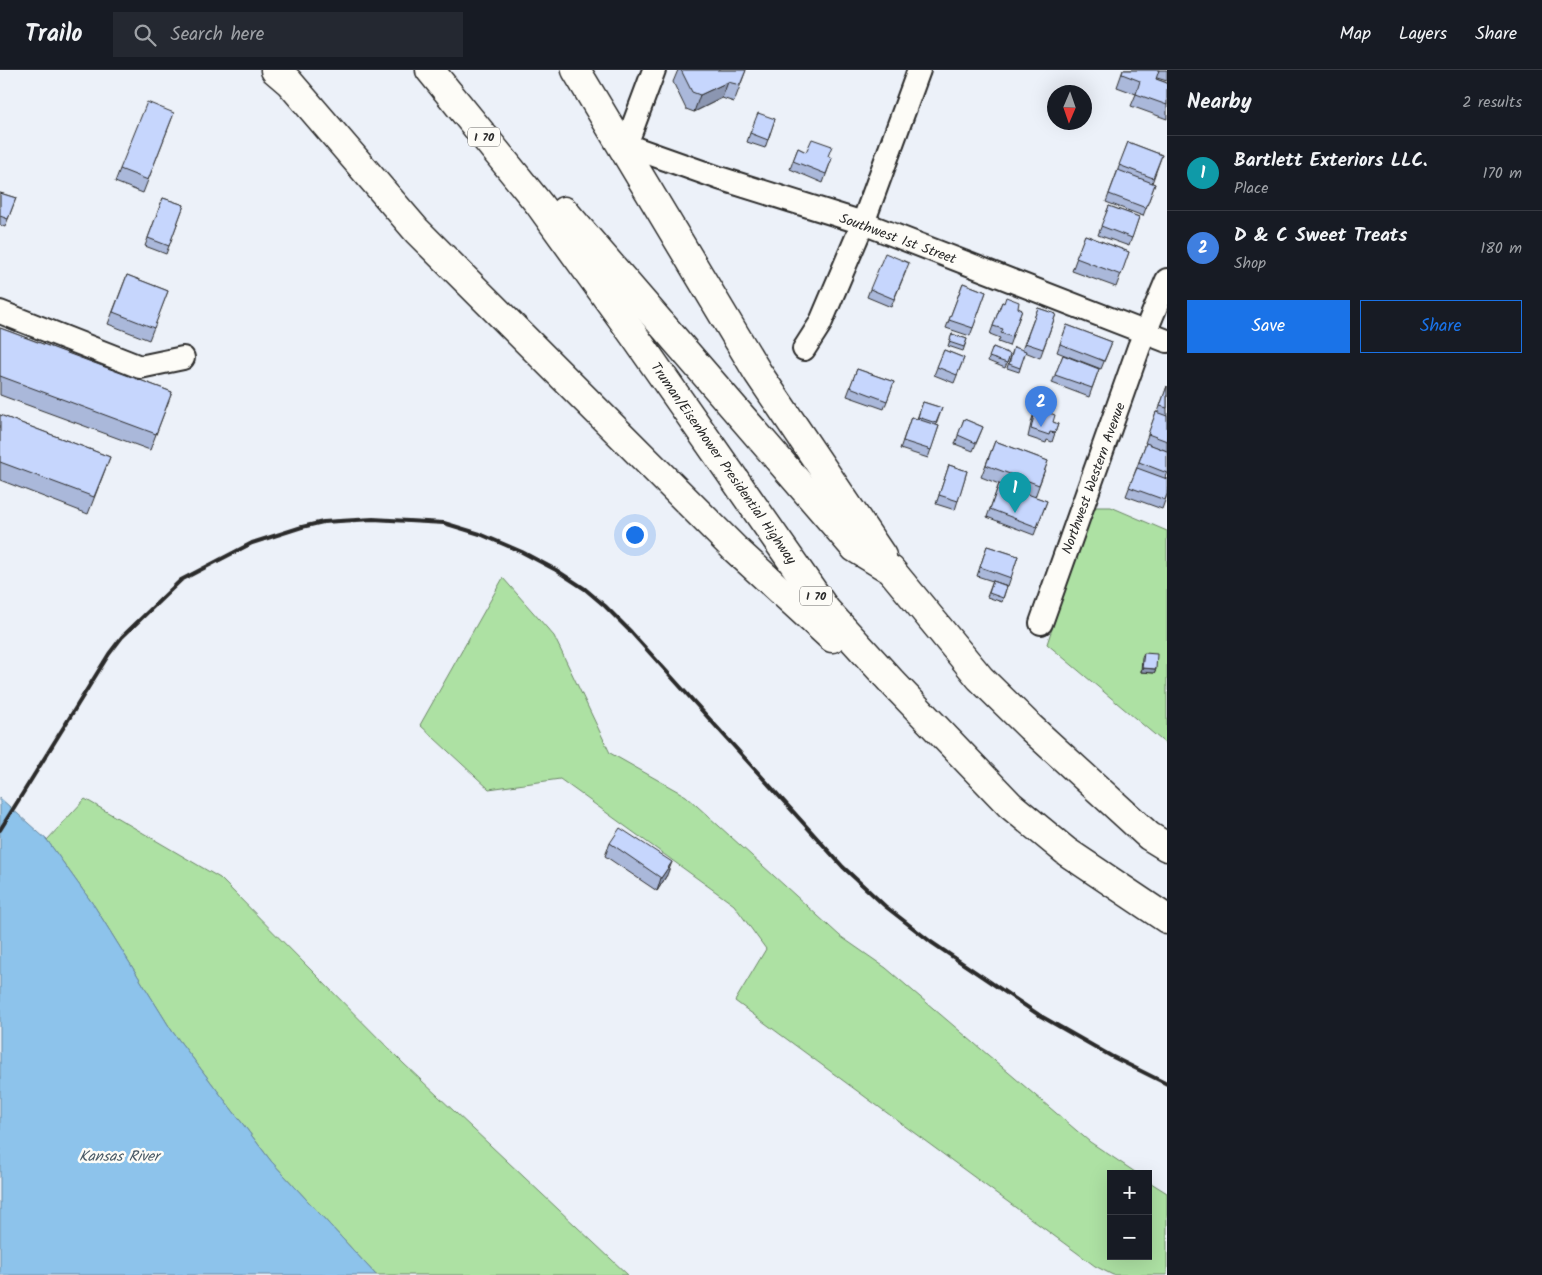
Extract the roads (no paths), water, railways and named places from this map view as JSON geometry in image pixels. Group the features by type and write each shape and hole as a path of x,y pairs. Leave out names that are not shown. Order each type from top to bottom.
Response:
{"highway":[{"path":"275,70 289,82 417,231 715,529 963,757"},
{"name":"Truman/Eisenhower Presidential Highway","path":"430,70 855,548 891,570 980,678 1030,727 1149,836 1167,848"},
{"name":"Truman/Eisenhower Presidential Highway","path":"454,70 494,120 639,342 826,610 1010,805 1067,852 1167,919"},
{"path":"576,70 758,373 891,570"}],"street":[{"name":"Southwest 1st Street","path":"654,70 626,144 719,178 863,223 1167,341"},
{"path":"804,349 820,324 863,223 919,70"},
{"name":"Northwest Western Avenue","path":"1041,623 1136,357 1167,280"},
{"path":"0,312 140,367 182,358"}],"water":[{"name":"Kansas River","path":"0,798 47,840 95,907 172,1031 271,1161 376,1275 0,1275"}],"railway":[{"path":"0,830 109,654 122,637 181,580 252,543 323,522 373,519 444,523 480,534 522,552 556,570 585,589 631,632 843,867 885,906 931,942 1039,1015 1111,1056 1167,1084"}],"place":[{"name":"D & C Sweet Treats","path":"1041,427"},
{"name":"Bartlett Exteriors LLC.","path":"1015,513"}]}
